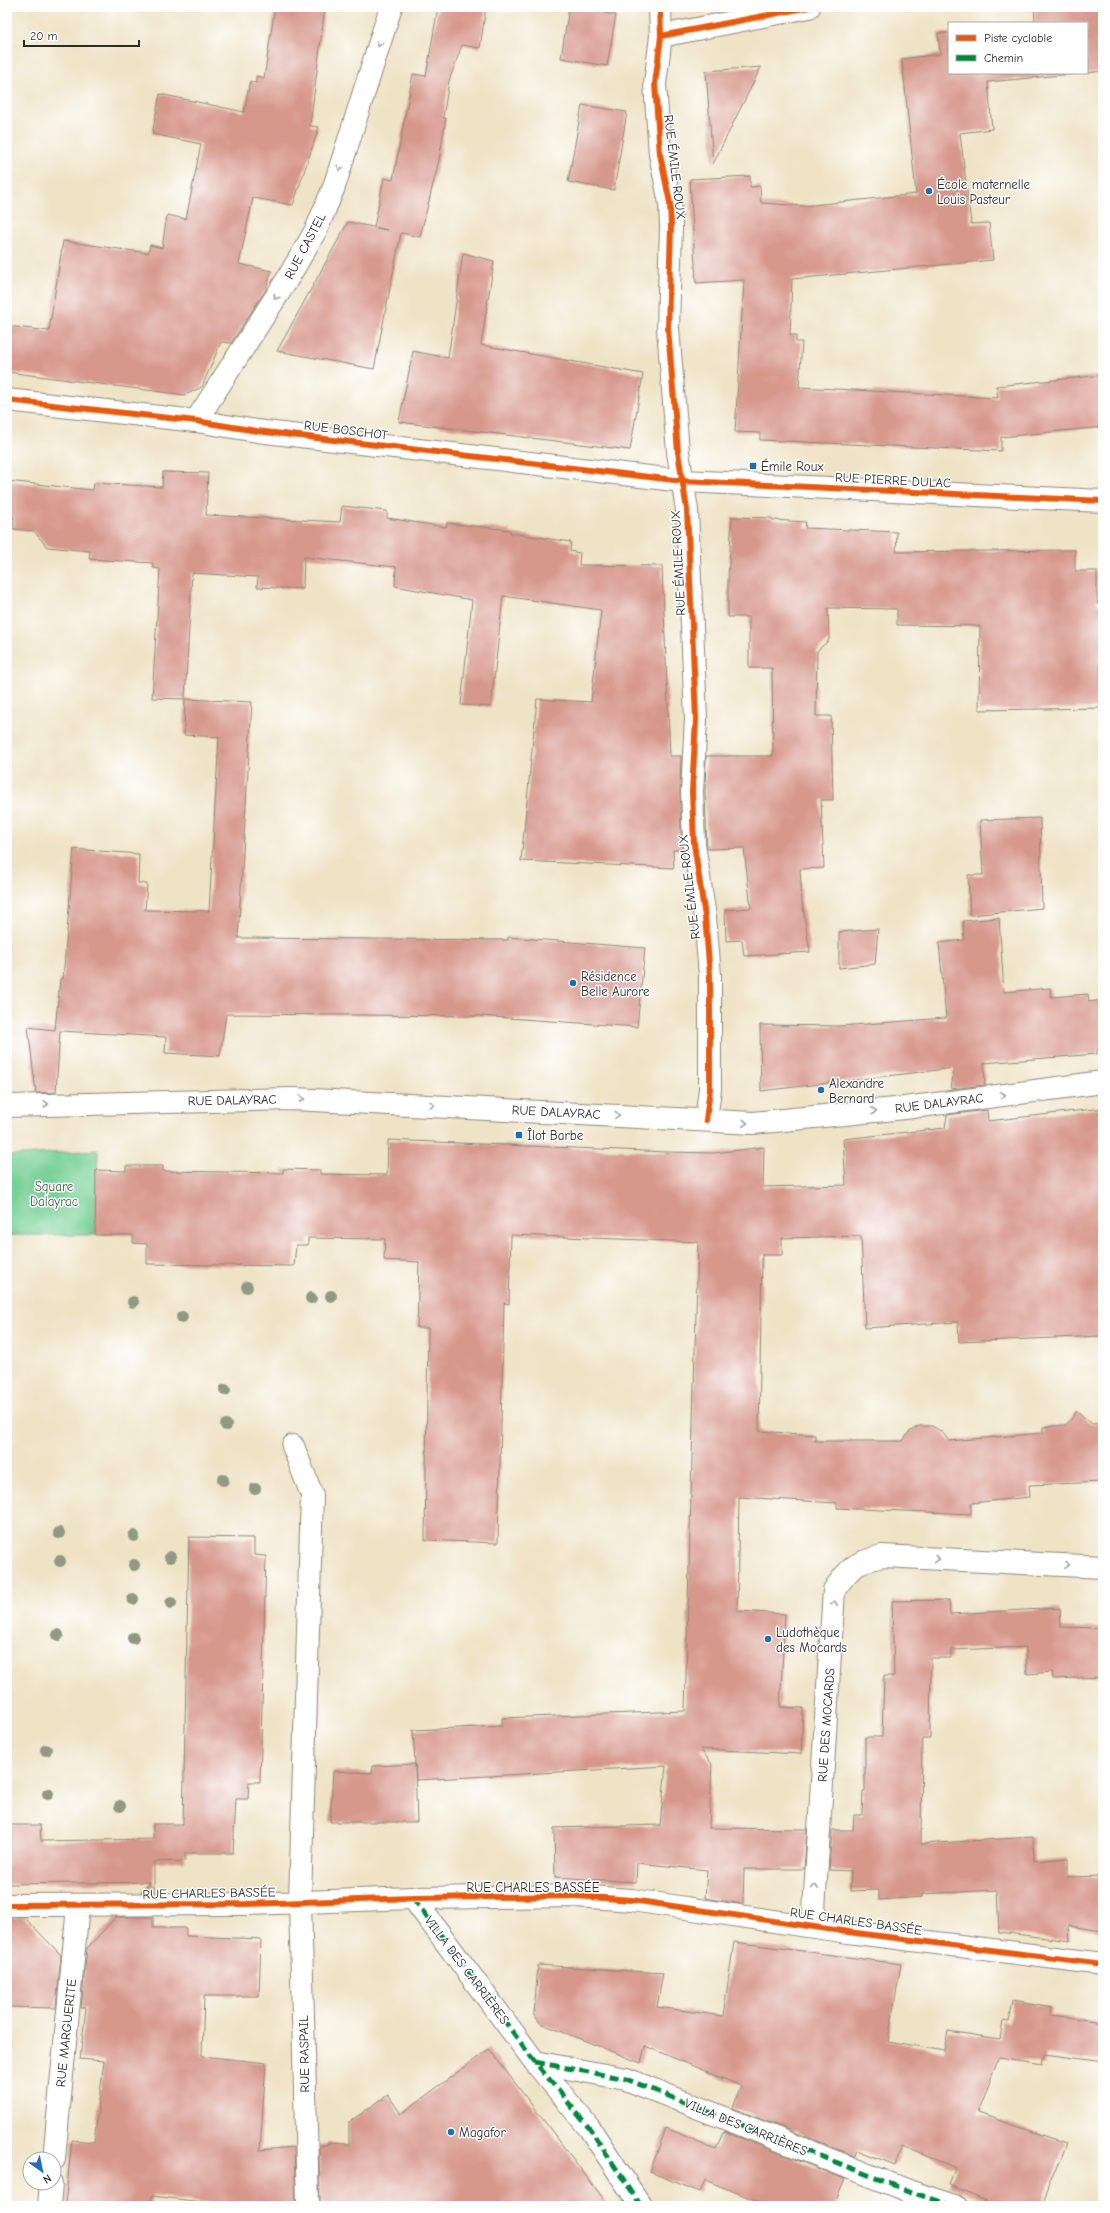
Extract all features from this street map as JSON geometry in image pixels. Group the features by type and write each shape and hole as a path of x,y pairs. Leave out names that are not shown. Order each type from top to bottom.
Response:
{"street":[{"name":"RUE CASTEL","path":"196,421 285,283 316,230 334,187 391,7"},
{"name":"RUE ÉMILE ROUX","path":"660,7 661,36 655,84 660,154 670,203 671,226 668,328 678,452 687,510 696,719 692,792 694,844 705,917 710,975 710,1089 706,1120"},
{"path":"661,36 809,7"},
{"name":"RUE BOSCHOT","path":"7,400 196,421 257,431 683,481"},
{"name":"RUE PIERRE DULAC","path":"683,481 1103,501"},
{"name":"RUE DALAYRAC","path":"7,1106 294,1098 753,1123 905,1108 1103,1082"},
{"name":"RUE RASPAIL","path":"293,1446 312,1495 300,1901 308,2206"},
{"name":"RUE DES MOCARDS","path":"813,1926 834,1590 846,1573 860,1562 882,1556 1103,1567"},
{"name":"RUE CHARLES BASSÉE","path":"7,1905 78,1906 246,1904 413,1898 576,1896 625,1899 813,1926 1103,1964"},
{"name":"VILLA DES CARRIÈRES","path":"413,1898 535,2062 590,2128 642,2206"},
{"name":"RUE MARGUERITE","path":"55,2151 78,1906"},
{"name":"VILLA DES CARRIÈRES","path":"535,2062 626,2079 911,2192 954,2206"},
{"path":"49,2206 50,2191"}],"green space":[{"name":"Square Dalayrac","path":"98,1150 95,1235 7,1235 7,1156"}],"building":[{"path":"275,7 325,7 310,126 319,127 293,205 253,198 239,264 272,271 265,291 231,343 221,342 202,387 185,395 7,372 7,326 49,331 63,241 148,253 150,245 162,248 167,215 186,219 201,144 152,134 160,94 244,112 250,81 256,83 256,76 264,78"},
{"path":"438,7 486,7 480,48 462,45 449,81 443,118 446,118 439,160 420,237 401,233 374,369 277,351 348,222 387,230 374,227 384,178 393,180 413,74 426,76"},
{"path":"569,7 616,15 607,66 561,58"},
{"path":"1034,7 1103,7 1103,71 1088,73 1088,22 1035,22"},
{"path":"938,33 948,33 948,74 1072,74 988,82 992,129 960,133 971,224 989,223 993,260 792,279 790,335 796,335 796,342 802,342 799,387 998,398 996,386 1103,375 1103,427 1001,437 1001,451 760,440 760,433 735,432 744,280 696,283 690,179 750,176 750,187 760,186 761,203 804,206 916,194 902,59 940,54"},
{"path":"761,67 713,164 706,71"},
{"path":"582,105 627,112 614,190 568,182"},
{"path":"463,253 494,261 481,345 643,374 630,450 399,422 413,351 448,358"},
{"path":"163,472 208,473 206,515 340,522 342,506 387,511 387,518 446,527 447,523 510,530 510,533 571,542 570,551 580,553 579,565 662,566 670,756 681,756 680,792 682,850 673,850 674,868 521,861 537,699 591,702 601,610 503,596 491,707 461,705 472,600 395,586 396,567 304,557 303,589 257,587 258,577 192,573 185,699 152,698 160,569 153,568 153,563 89,559 90,551 47,547 34,531 13,529 14,516 7,516 7,481 93,490 94,483 162,487"},
{"path":"732,517 772,518 773,520 806,522 805,528 897,532 896,552 1075,550 1075,571 1097,571 1097,604 1103,604 1103,658 1100,658 1102,708 979,710 980,626 897,625 897,609 828,608 829,640 817,651 816,716 831,716 833,800 821,800 824,868 800,869 802,902 810,952 744,956 742,940 726,941 725,910 751,908 744,848 707,849 705,792 706,756 773,756 772,668 749,668 749,617 728,617 728,579"},
{"path":"185,699 252,702 238,938 508,940 508,937 645,948 637,1027 479,1016 226,1014 220,1056 165,1053 166,1037 60,1031 56,1092 36,1093 28,1027 55,1030 60,979 63,979 74,849 139,854 138,883 147,884 145,910 209,911 219,737 184,735"},
{"path":"1040,818 1042,908 970,915 968,875 983,875 980,820"},
{"path":"999,918 1004,992 1050,988 1051,997 1088,994 1089,1002 1103,1000 1103,1050 1097,1050 1097,1054 984,1063 985,1085 951,1089 954,1068 761,1091 760,1025 840,1026 946,1018 939,943 964,940 963,921"},
{"path":"878,929 875,964 839,968 839,932"},
{"path":"1103,1108 1103,1336 959,1342 958,1322 865,1328 861,1236 782,1238 782,1255 762,1255 759,1431 815,1435 815,1441 903,1441 909,1432 919,1426 932,1426 942,1432 949,1441 1043,1433 1043,1427 1066,1425 1077,1411 1092,1424 1103,1423 1103,1482 1029,1485 1030,1497 971,1503 971,1514 837,1508 837,1503 739,1497 737,1611 785,1614 780,1707 803,1708 801,1754 700,1749 712,1764 709,1828 807,1829 804,1869 744,1869 743,1904 705,1898 707,1870 637,1863 636,1882 555,1877 554,1828 660,1825 666,1766 416,1780 413,1730 502,1726 502,1718 685,1711 698,1242 511,1235 509,1304 504,1303 498,1543 425,1540 428,1328 417,1328 419,1262 384,1260 385,1239 308,1238 308,1245 296,1245 294,1266 147,1264 147,1244 133,1243 133,1235 95,1235 96,1170 126,1171 126,1166 163,1166 163,1171 283,1173 283,1169 320,1170 320,1174 387,1175 388,1140 714,1153 764,1147 763,1187 846,1185 843,1139 945,1128 947,1115 987,1110 988,1121"},
{"path":"189,1537 254,1538 254,1555 266,1556 260,1782 249,1782 248,1799 236,1799 233,1853 185,1853 185,1861 154,1862 154,1892 141,1892 151,1882 7,1884 7,1825 40,1825 41,1841 153,1839 153,1824 183,1824"},
{"path":"949,1600 950,1614 1060,1608 1061,1627 1103,1628 1103,1677 1053,1679 1052,1672 1027,1674 1026,1647 951,1650 951,1658 931,1658 930,1738 922,1738 921,1844 1033,1837 1034,1861 1068,1858 1068,1877 1103,1876 1102,1931 1069,1926 1070,1941 999,1932 997,1890 922,1894 922,1897 879,1900 879,1890 850,1891 851,1871 829,1870 832,1830 853,1830 854,1815 862,1815 863,1791 865,1791 865,1737 882,1737 884,1676 894,1676 892,1601"},
{"path":"415,1764 417,1822 330,1822 333,1771 372,1773 373,1766"},
{"path":"7,1917 24,1917 61,1955 56,2008 7,2007"},
{"path":"116,1917 153,1917 153,1928 186,1928 186,1936 261,1939 259,1996 204,1996 202,2056 266,2063 260,2150 294,2147 296,2206 235,2206 152,2196 150,2206 82,2206 65,2204 72,2140 94,2142 104,2061 80,2059 86,2008 81,2008 87,1948"},
{"path":"734,1942 901,1964 888,2041 944,2051 948,2031 1000,2039 1003,2021 1009,2022 1013,2000 1052,2007 1051,2015 1103,2022 1103,2062 1045,2054 1043,2064 999,2057 978,2113 1066,2143 1041,2206 999,2206 949,2186 956,2168 902,2146 895,2165 857,2150 855,2156 733,2108 741,2086 645,2046 641,2063 540,2023 534,2014 538,1965 663,1973 657,2007 723,2016"},
{"name":"Magafor","path":"489,2049 609,2206 320,2206 319,2146 327,2145 327,2143 349,2144 349,2122 388,2095 401,2114"},
{"path":"666,2128 716,2149 723,2131 845,2179 834,2206 770,2206 705,2180 700,2192 650,2172"}],"marked path":[{"path":"413,1898 535,2062 590,2129 641,2206"},
{"path":"535,2062 626,2079 911,2192 954,2206"}],"cycle path":[{"path":"660,7 661,36 655,84 660,154 670,203 671,226 668,328 678,452 687,510 696,719 692,792 694,844 705,917 710,975 710,1089 706,1120"},
{"path":"661,36 809,7"},
{"path":"7,400 196,421 257,431 683,481 1103,501"},
{"path":"7,1905 246,1904 413,1898 576,1896 632,1900 848,1932 1103,1964"}],"place":[{"name":"École maternelle Louis Pasteur","path":"929,191"},
{"name":"Émile Roux","path":"753,466"},
{"name":"Résidence Belle Aurore","path":"573,983"},
{"name":"Alexandre Bernard","path":"821,1090"},
{"name":"Îlot Barbe","path":"519,1135"},
{"name":"Ludothèque des Mocards","path":"768,1639"},
{"name":"Magafor","path":"451,2132"}]}
